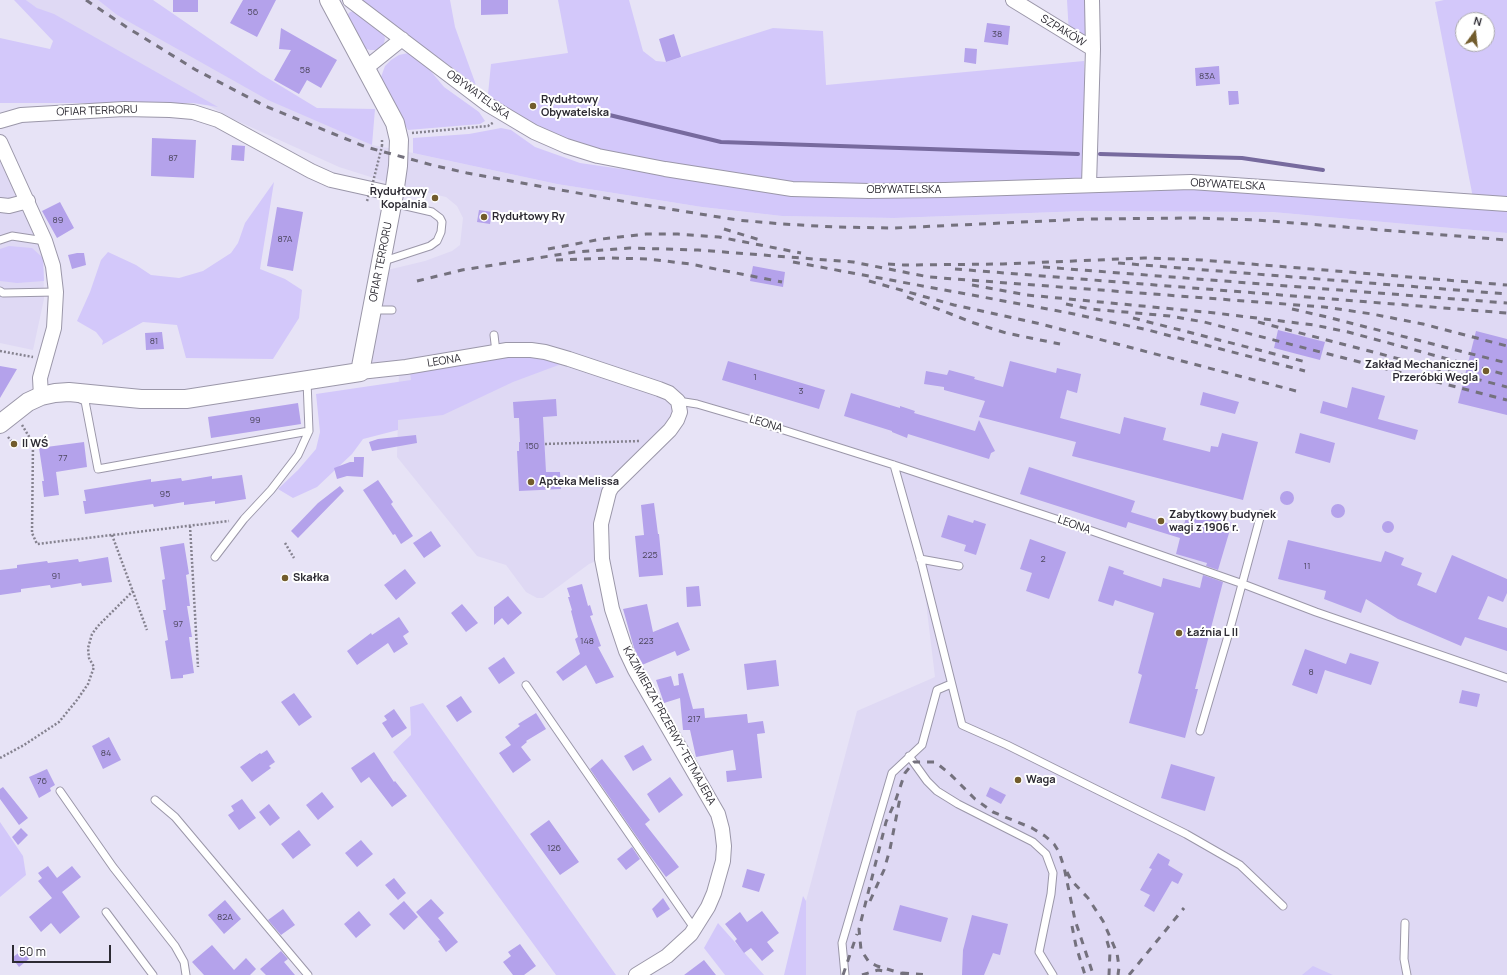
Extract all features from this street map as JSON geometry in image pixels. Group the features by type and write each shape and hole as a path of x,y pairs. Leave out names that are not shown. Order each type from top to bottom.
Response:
{"street":[{"path":"329,0 395,123 399,134 399,156 394,198"},
{"name":"OBYWATELSKA","path":"350,0 487,104 541,135 566,146 598,156 665,169 792,189 945,190 1206,183 1507,204"},
{"name":"SZPAKÓW","path":"1013,0 1093,49"},
{"path":"1089,185 1093,49 1092,0"},
{"path":"366,68 402,39"},
{"name":"OFIAR TERRORU","path":"0,121 21,115 124,109 193,112 218,120 311,171 331,180 394,198 360,372"},
{"path":"0,142 28,201 45,241 53,266 56,292 54,328 51,343 44,359 40,378 40,396"},
{"path":"0,205 9,206 28,201"},
{"name":"LEONA","path":"360,372 406,367 496,352 518,350 544,352 659,389 678,400"},
{"path":"4,430 15,411 40,396 68,392 136,399 180,400 360,372"},
{"name":"KAZIMIERZA PRZERWY-TETMAJERA","path":"636,975 667,956 691,934 708,907 714,893 723,861 724,846 718,814 626,651 612,609 602,559 601,524 606,498 612,487 670,430 677,420 680,412 678,400"}],"lane":[{"path":"381,262 430,246 437,241 441,232 442,222 440,218 432,212 394,198"},
{"path":"0,240 12,236 45,241"},
{"path":"0,291 3,293 56,292"},
{"path":"372,310 392,310"},
{"path":"494,336 496,352"},
{"path":"215,557 298,456 309,431 307,381"},
{"path":"68,392 85,401 98,469 309,431"},
{"name":"LEONA","path":"678,400 740,416 894,465 1243,584 1316,612 1507,678"},
{"path":"894,465 920,559 962,725 1007,745 1186,834 1240,865 1283,906"},
{"path":"1200,731 1243,584 1261,514"},
{"path":"920,559 959,566"},
{"path":"845,975 842,943 892,773 922,745 937,690 951,684"},
{"path":"526,685 694,928"},
{"path":"910,756 927,781 937,791 958,804 1033,842 1046,854 1053,872 1051,894 1039,952 1053,975"},
{"path":"60,791 113,867 175,946 184,962 186,975"},
{"path":"155,800 175,817 308,975"},
{"path":"106,912 153,975"},
{"path":"1405,923 1404,959 1407,975"}],"path":[{"path":"399,134 488,126 504,115"},
{"path":"367,201 382,146"},
{"path":"0,351 44,359"},
{"path":"15,411 33,443 32,533 37,544 244,520"},
{"path":"4,430 14,444"},
{"path":"545,444 646,441 654,446"},
{"path":"190,526 198,667"},
{"path":"112,535 148,630"},
{"path":"285,543 294,558"},
{"path":"0,758 24,745 59,722 77,700 88,684 94,667 89,658 88,648 92,634 133,591"}],"shaded area":[{"path":"14,0 26,0 37,8 54,14 218,107 193,103 0,103 0,38 50,49 53,41"},
{"path":"26,0 98,0 117,15 372,145 557,184 702,207 782,216 894,218 1084,211 1272,212 1507,233 1507,975 806,975 806,901 857,711 935,677 921,561 894,465 678,401 680,412 612,487 598,560 589,564 543,598 537,598 526,592 506,565 477,556 397,457 399,371 360,372 379,272 425,261 452,251 460,245 463,218 457,206 446,197 396,185 339,167 233,119 121,57 37,8"},
{"path":"98,0 153,0 261,74 317,108 375,109 372,145 268,100 117,15"},
{"path":"359,0 450,0 455,27 476,85"},
{"path":"558,0 629,0 643,51 656,61 666,62 773,28 823,31 826,85 1084,61 1089,185 792,189 598,156 487,104 491,64 568,53"},
{"path":"1067,0 1093,0 1093,49 1069,34"},
{"path":"1444,0 1507,0 1507,205 1474,203 1435,2"},
{"path":"355,11 384,34 385,39 383,46 377,50 363,48 347,19 347,15 350,12"},
{"path":"408,53 424,63 444,87 479,112 485,121 480,124 408,130 384,87 381,77 385,66 391,60 399,55"},
{"path":"501,128 511,130 535,147 580,163 816,197 1028,194 1213,187 1507,211 1507,233 1272,212 1084,211 894,218 782,216 702,207 557,184 413,153 413,138 469,134"},
{"path":"0,161 43,252 44,299 33,350 0,343"},
{"path":"274,182 260,269 285,279 302,290 299,318 273,359 186,358 177,325 143,322 102,345 103,341 96,332 77,321 90,292 101,260 108,252 136,265 151,275 179,278 203,271 231,253 238,243 245,223"},
{"path":"9,246 32,248 43,258 44,281 17,283 0,281 0,249"},
{"path":"535,355 564,363 513,382 443,415 398,420 398,430 363,439 352,454 317,487 293,498 278,489 298,470 316,449 320,432 316,394 411,380 410,372 503,356"},
{"path":"423,703 616,975 556,975 393,752 411,735 410,707"},
{"path":"0,822 23,856 26,875 0,897"},
{"path":"803,896 806,901 806,975 784,975"},
{"path":"718,923 764,975 725,975 704,948"},
{"path":"1313,966 1333,975 1302,975"}],"building":[{"path":"173,0 198,0 198,12 173,12"},
{"path":"243,0 276,0 257,37 230,23"},
{"path":"481,0 508,0 508,14 481,15"},
{"path":"987,23 1010,26 1008,45 984,42"},
{"path":"281,28 337,60 321,88 307,80 299,94 274,80 291,50 279,49"},
{"path":"674,34 681,57 666,62 659,39"},
{"path":"965,48 977,49 976,64 964,62"},
{"path":"1219,66 1220,84 1196,86 1195,68"},
{"path":"1228,91 1238,91 1239,104 1229,105"},
{"path":"152,138 196,140 194,178 151,176"},
{"path":"232,145 245,146 244,161 231,160"},
{"path":"60,202 74,228 57,238 42,211"},
{"path":"277,207 303,212 293,271 267,266"},
{"name":"Rydułtowy Ry","path":"479,210 492,212 490,224 477,222"},
{"path":"84,253 86,265 72,269 68,255"},
{"path":"753,266 785,272 783,287 750,281"},
{"path":"1278,330 1325,342 1320,360 1274,348"},
{"name":"Zakład Mechanicznej Przeróbki Wegla","path":"1476,331 1507,339 1507,415 1458,403"},
{"path":"162,332 164,349 146,350 145,333"},
{"path":"728,361 825,390 819,409 722,380"},
{"path":"1010,361 1056,373 1057,368 1081,374 1077,393 1067,390 1060,418 1120,434 1124,417 1166,428 1163,440 1210,452 1211,446 1218,447 1222,433 1258,442 1243,500 1072,456 1076,442 979,417 985,401 944,390 944,387 924,384 926,371 947,375 949,370 1003,387"},
{"path":"0,366 17,369 0,398"},
{"path":"1352,387 1385,396 1378,419 1418,430 1415,440 1320,413 1323,401 1347,408"},
{"path":"1203,392 1239,402 1235,414 1200,405"},
{"path":"851,393 900,408 900,406 915,411 914,413 975,431 979,420 995,451 991,453 989,459 908,434 907,438 892,431 844,416"},
{"path":"556,399 557,416 543,417 546,472 560,472 561,489 519,491 517,451 519,451 520,442 519,418 514,418 513,402"},
{"path":"298,403 301,424 211,438 208,417"},
{"path":"1300,433 1335,443 1330,463 1295,453"},
{"path":"416,435 417,443 372,451 369,442 378,439"},
{"path":"84,442 87,467 56,472 59,495 44,497 42,481 44,481 39,448"},
{"path":"354,457 364,457 363,477 347,476 337,479 334,468 354,462"},
{"path":"1029,467 1135,501 1131,512 1183,528 1188,511 1232,523 1218,570 1206,566 1207,563 1176,554 1180,538 1128,522 1126,528 1020,494"},
{"path":"242,475 246,499 215,504 215,501 184,505 184,502 154,507 153,504 85,514 83,501 86,501 84,490 151,479 151,482 181,478 182,481 212,476 212,479"},
{"path":"378,480 393,502 391,504 413,536 401,544 395,534 393,535 363,490"},
{"path":"340,486 344,491 298,538 291,531 318,503"},
{"path":"1284,491 1290,491 1294,495 1294,501 1290,505 1284,505 1280,501 1280,495"},
{"path":"654,503 663,575 639,577 635,536 644,535 641,505"},
{"path":"1335,504 1341,504 1345,508 1345,514 1341,518 1335,518 1331,514 1331,508"},
{"path":"948,515 973,523 974,520 986,524 976,555 964,551 966,545 941,537"},
{"path":"1388,521 1392,523 1394,527 1392,531 1388,533 1384,531 1382,527 1384,523"},
{"path":"431,531 441,546 424,558 413,543"},
{"path":"1030,539 1066,552 1049,599 1026,591 1032,573 1020,569"},
{"path":"1288,540 1381,562 1385,551 1404,558 1401,565 1422,573 1417,585 1436,593 1452,555 1507,579 1507,593 1503,602 1488,596 1478,619 1507,628 1507,651 1465,637 1461,646 1398,619 1366,599 1361,613 1324,599 1326,591 1278,579"},
{"path":"184,543 189,574 186,575 190,606 187,606 192,637 189,637 194,673 183,675 183,678 171,679 165,641 168,640 163,610 166,610 162,580 165,579 160,547"},
{"path":"108,557 112,582 82,586 81,583 51,588 50,585 21,589 21,592 0,595 0,570 17,568 17,565 47,561 48,563 78,559 79,562"},
{"path":"1109,566 1124,571 1123,574 1161,587 1163,578 1200,588 1203,575 1223,582 1195,689 1198,689 1185,738 1129,723 1142,675 1138,673 1154,613 1115,600 1113,606 1098,601"},
{"path":"405,569 416,583 396,600 384,585"},
{"path":"582,584 588,606 590,605 593,615 590,616 601,646 598,647 614,677 596,684 586,665 563,681 556,672 580,654 575,639 578,637 567,588"},
{"path":"699,586 701,606 687,607 686,587"},
{"path":"508,596 522,613 508,625 502,618 494,625 494,607"},
{"path":"462,604 478,623 466,632 451,613"},
{"path":"647,604 653,632 678,622 690,650 677,656 675,651 642,665 634,648 623,609"},
{"path":"399,617 409,632 403,636 408,644 394,653 388,643 357,665 347,651 371,633 372,635"},
{"path":"1305,649 1346,664 1350,653 1379,662 1371,685 1325,670 1317,694 1292,685"},
{"path":"504,657 515,673 499,684 488,668"},
{"path":"776,660 779,686 747,690 744,664"},
{"path":"683,673 693,709 704,708 705,718 747,714 748,723 763,721 765,733 757,734 762,778 727,782 726,771 736,770 733,750 696,757 690,730 683,730 680,698 664,703 656,680 671,676 674,686 679,685 678,674"},
{"path":"1462,690 1480,694 1477,707 1459,703"},
{"path":"294,693 312,717 299,726 281,702"},
{"path":"461,696 472,712 457,722 446,706"},
{"path":"394,709 407,728 392,738 382,723 387,720 384,716"},
{"path":"536,713 546,729 526,741 527,742 521,747 531,760 513,773 499,753 511,745 505,737 520,726 518,724"},
{"path":"109,737 121,760 103,769 92,746"},
{"path":"643,745 652,760 633,771 624,756"},
{"path":"267,750 275,762 269,766 271,768 252,782 240,767"},
{"path":"374,752 394,782 395,781 407,796 392,807 369,777 361,783 351,768"},
{"path":"602,759 650,820 645,824 679,867 666,877 590,769"},
{"path":"1171,764 1215,777 1205,811 1161,798"},
{"path":"47,769 55,785 50,788 51,791 39,798 29,777"},
{"path":"670,777 683,795 659,813 647,794"},
{"path":"3,787 28,818 19,825 0,799 0,789"},
{"path":"990,787 1006,795 1001,804 986,796"},
{"path":"322,792 334,807 318,820 306,805"},
{"path":"242,799 256,818 239,830 228,815 234,811 231,806"},
{"path":"269,804 280,818 270,826 259,812"},
{"path":"549,820 579,862 560,875 530,834"},
{"path":"21,828 28,835 18,845 12,837"},
{"path":"299,830 311,845 293,859 281,844"},
{"path":"361,840 373,854 357,867 345,853"},
{"path":"632,847 640,859 626,870 617,859"},
{"path":"1158,853 1170,860 1168,865 1183,874 1178,884 1172,881 1154,912 1144,906 1150,895 1140,890 1152,869 1149,868"},
{"path":"48,866 57,878 72,866 81,877 62,892 80,917 60,934 51,923 41,932 29,917 52,898 38,881 42,878 38,873"},
{"path":"747,869 765,874 759,892 742,887"},
{"path":"394,878 406,893 398,900 385,885"},
{"path":"663,898 670,909 657,918 652,909"},
{"path":"431,899 444,913 438,918 458,942 446,952 438,941 440,940 416,912"},
{"path":"225,900 241,919 224,934 208,915"},
{"path":"404,901 418,917 404,930 389,914"},
{"path":"900,905 948,918 941,942 893,930"},
{"path":"283,909 295,925 281,935 268,920"},
{"path":"359,911 371,925 356,938 344,924"},
{"path":"762,911 779,933 767,942 774,951 762,961 751,948 744,953 735,941 737,939 725,924 740,912 747,922"},
{"path":"972,915 1008,924 1000,955 993,953 984,975 962,975 963,950"},
{"path":"520,944 536,966 524,975 513,975 503,962 511,956 508,952"},
{"path":"212,945 234,970 246,958 256,969 250,975 204,975 192,962"},
{"path":"22,950 29,959 19,967 12,958"},
{"path":"281,951 288,959 284,962 295,975 266,975 260,969"},
{"path":"704,960 716,975 684,975"}],"waterway":[{"path":"597,112 721,142 1078,154"},
{"path":"1100,154 1242,158 1323,170"}],"railway":[{"path":"86,0 196,70 265,106 366,147 467,173 633,203 737,220 835,227 894,228 1088,219 1194,218 1257,220 1507,240"},
{"path":"724,229 760,240"},
{"path":"548,249 602,239 646,234 678,234 719,237 801,253"},
{"path":"417,281 462,270 575,252 630,248 698,250 853,262 929,277 1324,307 1372,314 1423,324 1507,346"},
{"path":"556,260 611,258 648,259 690,264 782,282"},
{"path":"888,264 1003,264 1144,258 1202,260 1507,285"},
{"path":"793,262 1069,313 1148,330 1305,371"},
{"path":"1118,263 1507,294"},
{"path":"1043,267 1507,303"},
{"path":"955,269 1507,313"},
{"path":"869,281 954,305 1041,324 1300,392"},
{"path":"972,285 1027,295 1215,313 1314,325 1348,332 1507,375"},
{"path":"907,297 974,323 1006,333 1060,344"},
{"path":"1066,304 1090,309 1170,316 1204,322 1507,400"},
{"path":"1292,309 1507,363"},
{"path":"1133,318 1306,362"},
{"path":"1258,322 1507,387"},
{"path":"907,975 869,962 861,950 859,929 886,822 905,773 914,762 935,762 949,773 975,799 993,812 1032,828 1054,844 1059,852 1064,867 1075,920 1092,975"},
{"path":"870,901 884,870 890,849 900,798"},
{"path":"1067,872 1071,880 1088,898 1103,921 1117,953 1119,967 1118,975"},
{"path":"1129,975 1184,908"},
{"path":"1072,926 1076,946 1085,975"},
{"path":"843,975 857,934"},
{"path":"1107,941 1110,951 1109,975"},
{"path":"862,975 878,970 884,971"},
{"path":"902,973 928,975"}],"place":[{"name":"Rydułtowy Obywatelska","path":"533,106"},
{"name":"Rydułtowy Kopalnia","path":"435,198"},
{"name":"Rydułtowy Ry","path":"484,217"},
{"name":"Zakład Mechanicznej Przeróbki Wegla","path":"1486,371"},
{"name":"II WŚ","path":"14,444"},
{"name":"Apteka Melissa","path":"531,482"},
{"name":"Zabytkowy budynek wagi z 1906 r.","path":"1161,521"},
{"name":"Skałka","path":"285,578"},
{"name":"Łaźnia L II","path":"1179,633"},
{"name":"Waga","path":"1018,780"}]}
